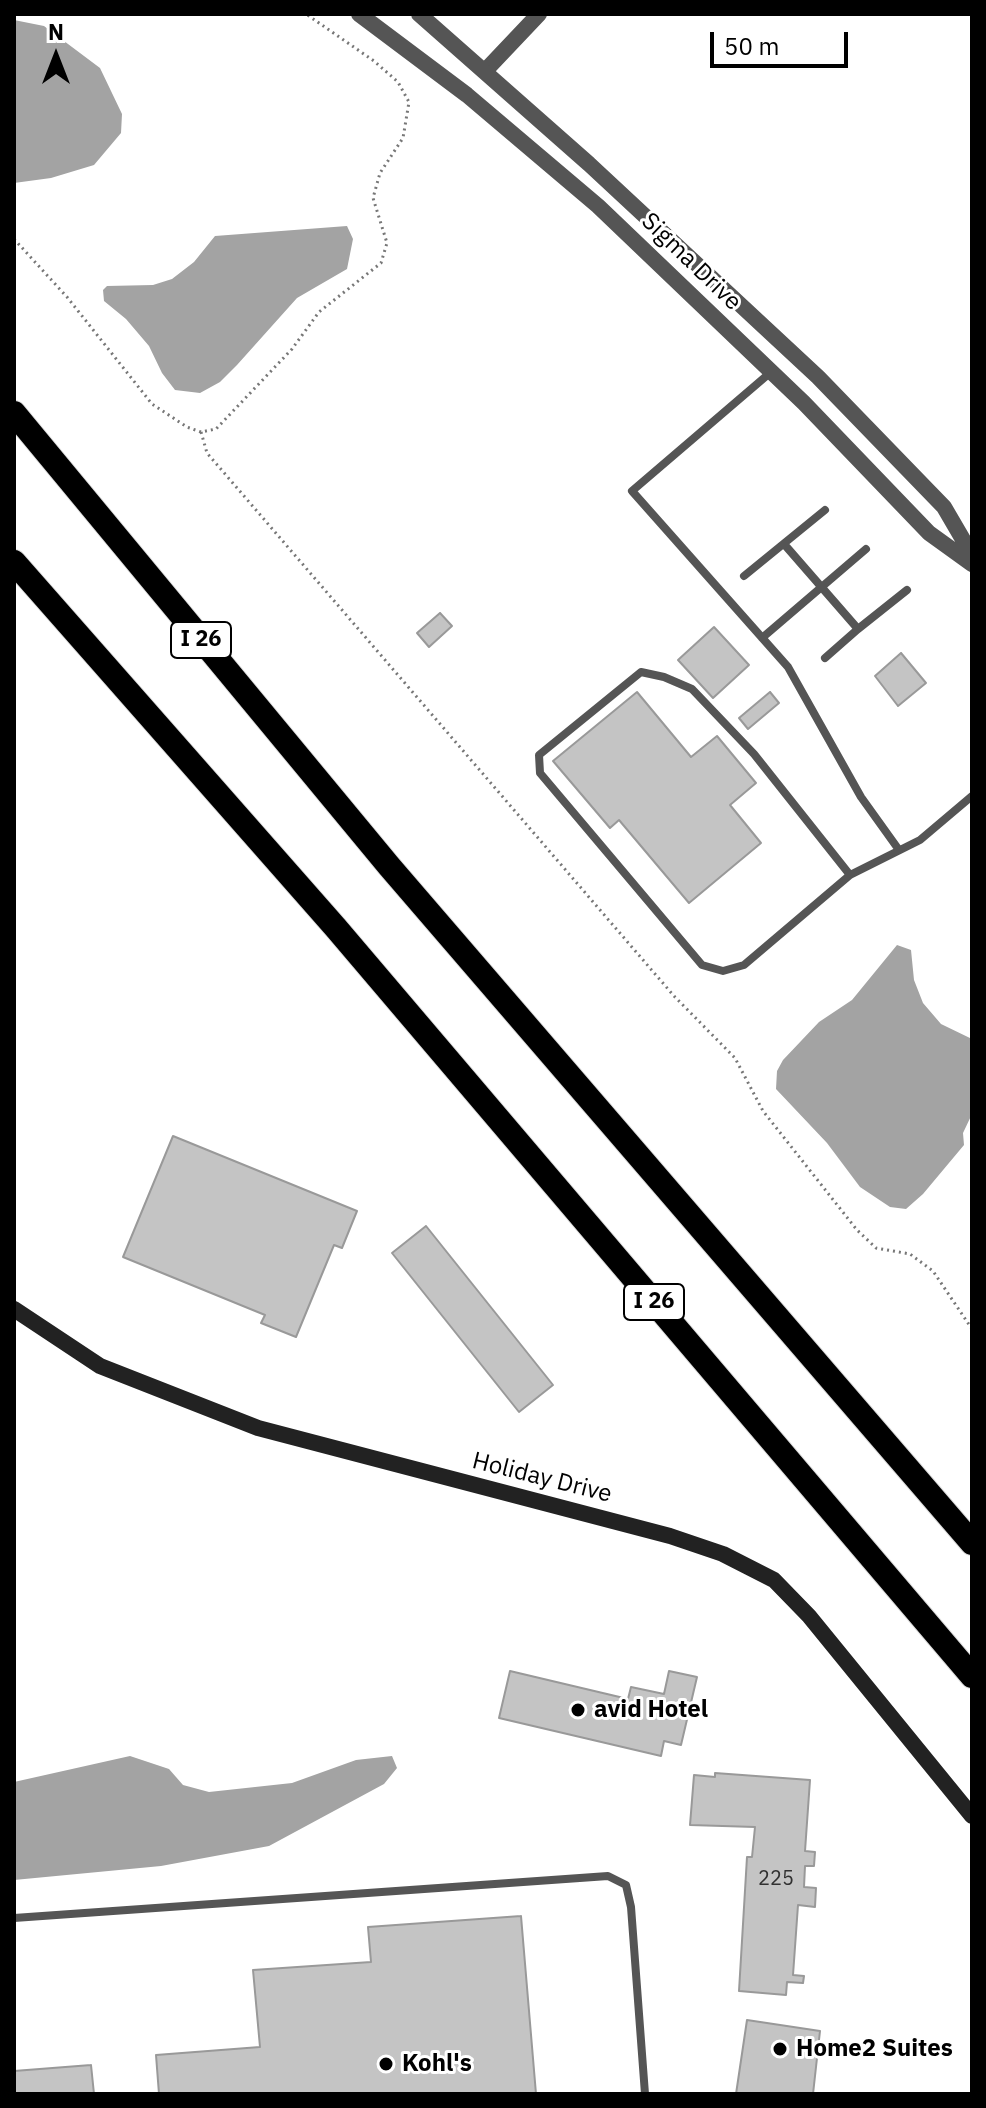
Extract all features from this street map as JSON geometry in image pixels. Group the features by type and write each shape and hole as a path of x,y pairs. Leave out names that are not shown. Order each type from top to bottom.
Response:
{"highway":[{"name":"I 26","path":"14,413 389,866 972,1543"},
{"name":"I 26","path":"14,562 336,928 972,1676"}],"main road":[{"name":"Holiday Drive","path":"14,1309 100,1366 258,1428 670,1536 723,1554 774,1580 809,1616 972,1816"}],"street":[{"name":"Sigma Drive","path":"359,14 467,95 598,206 771,372 929,533 972,564"},
{"name":"Sigma Drive","path":"419,14 818,377 944,507 972,555"},
{"path":"467,95 485,71 539,14"}],"lane":[{"path":"771,372 632,491 788,667 861,797 899,850"},
{"path":"744,576 825,510"},
{"path":"784,544 858,629"},
{"path":"762,638 866,549"},
{"path":"825,658 907,590"},
{"path":"850,875 754,754 692,689 664,677 641,672 539,755 540,773 702,965 723,971 744,965 850,875 920,840 972,796"},
{"path":"14,1918 608,1876 626,1885 631,1907 645,2094"}],"path":[{"path":"14,239 67,297 152,404 201,432 216,429 292,349 319,312 381,263 387,243 373,198 380,173 403,138 409,102 398,82 374,61 306,14"},
{"path":"201,432 207,453 674,996 735,1058 763,1111 857,1230 876,1248 910,1254 933,1271 972,1329"}],"shaded area":[{"path":"14,20 44,26 100,68 122,114 121,133 94,165 51,178 14,183"},
{"path":"347,226 353,239 347,269 297,298 220,382 200,393 175,390 162,373 149,346 126,319 104,301 103,290 107,286 153,285 172,279 194,262 215,236"},
{"path":"897,945 911,950 914,980 923,1003 941,1024 972,1039 972,1114 963,1133 964,1145 923,1194 906,1209 890,1207 860,1187 827,1143 776,1089 777,1071 783,1060 819,1022 852,1000"},
{"path":"130,1756 169,1769 183,1785 209,1792 292,1783 356,1760 392,1756 397,1768 384,1784 269,1846 161,1866 14,1880 14,1782"}],"building":[{"path":"440,613 452,626 429,647 417,633"},
{"path":"714,627 749,665 713,698 678,660"},
{"path":"901,653 926,683 898,706 875,676"},
{"path":"637,692 691,757 717,736 756,783 730,805 761,843 689,903 619,820 610,828 553,761"},
{"path":"770,692 779,703 748,729 739,718"},
{"path":"173,1136 357,1211 342,1248 334,1245 296,1337 261,1323 265,1315 123,1257"},
{"path":"426,1226 553,1385 519,1412 392,1253"},
{"path":"510,1671 628,1699 631,1687 664,1694 669,1671 697,1677 681,1745 664,1741 661,1756 499,1718"},
{"path":"715,1773 810,1780 805,1851 815,1852 814,1866 805,1866 804,1887 816,1888 815,1907 798,1905 793,1975 804,1976 803,1983 787,1982 786,1995 739,1991 747,1857 752,1857 755,1827 690,1825 694,1775 715,1777"},
{"path":"521,1916 536,2094 159,2094 156,2055 260,2047 253,1970 371,1962 368,1927"},
{"name":"Home2 Suites","path":"747,2020 820,2031 813,2094 736,2094"},
{"path":"91,2065 94,2094 14,2094 14,2071"}],"place":[{"name":"avid Hotel","path":"578,1710"},
{"name":"Home2 Suites","path":"780,2049"},
{"name":"Kohl's","path":"386,2064"}]}
